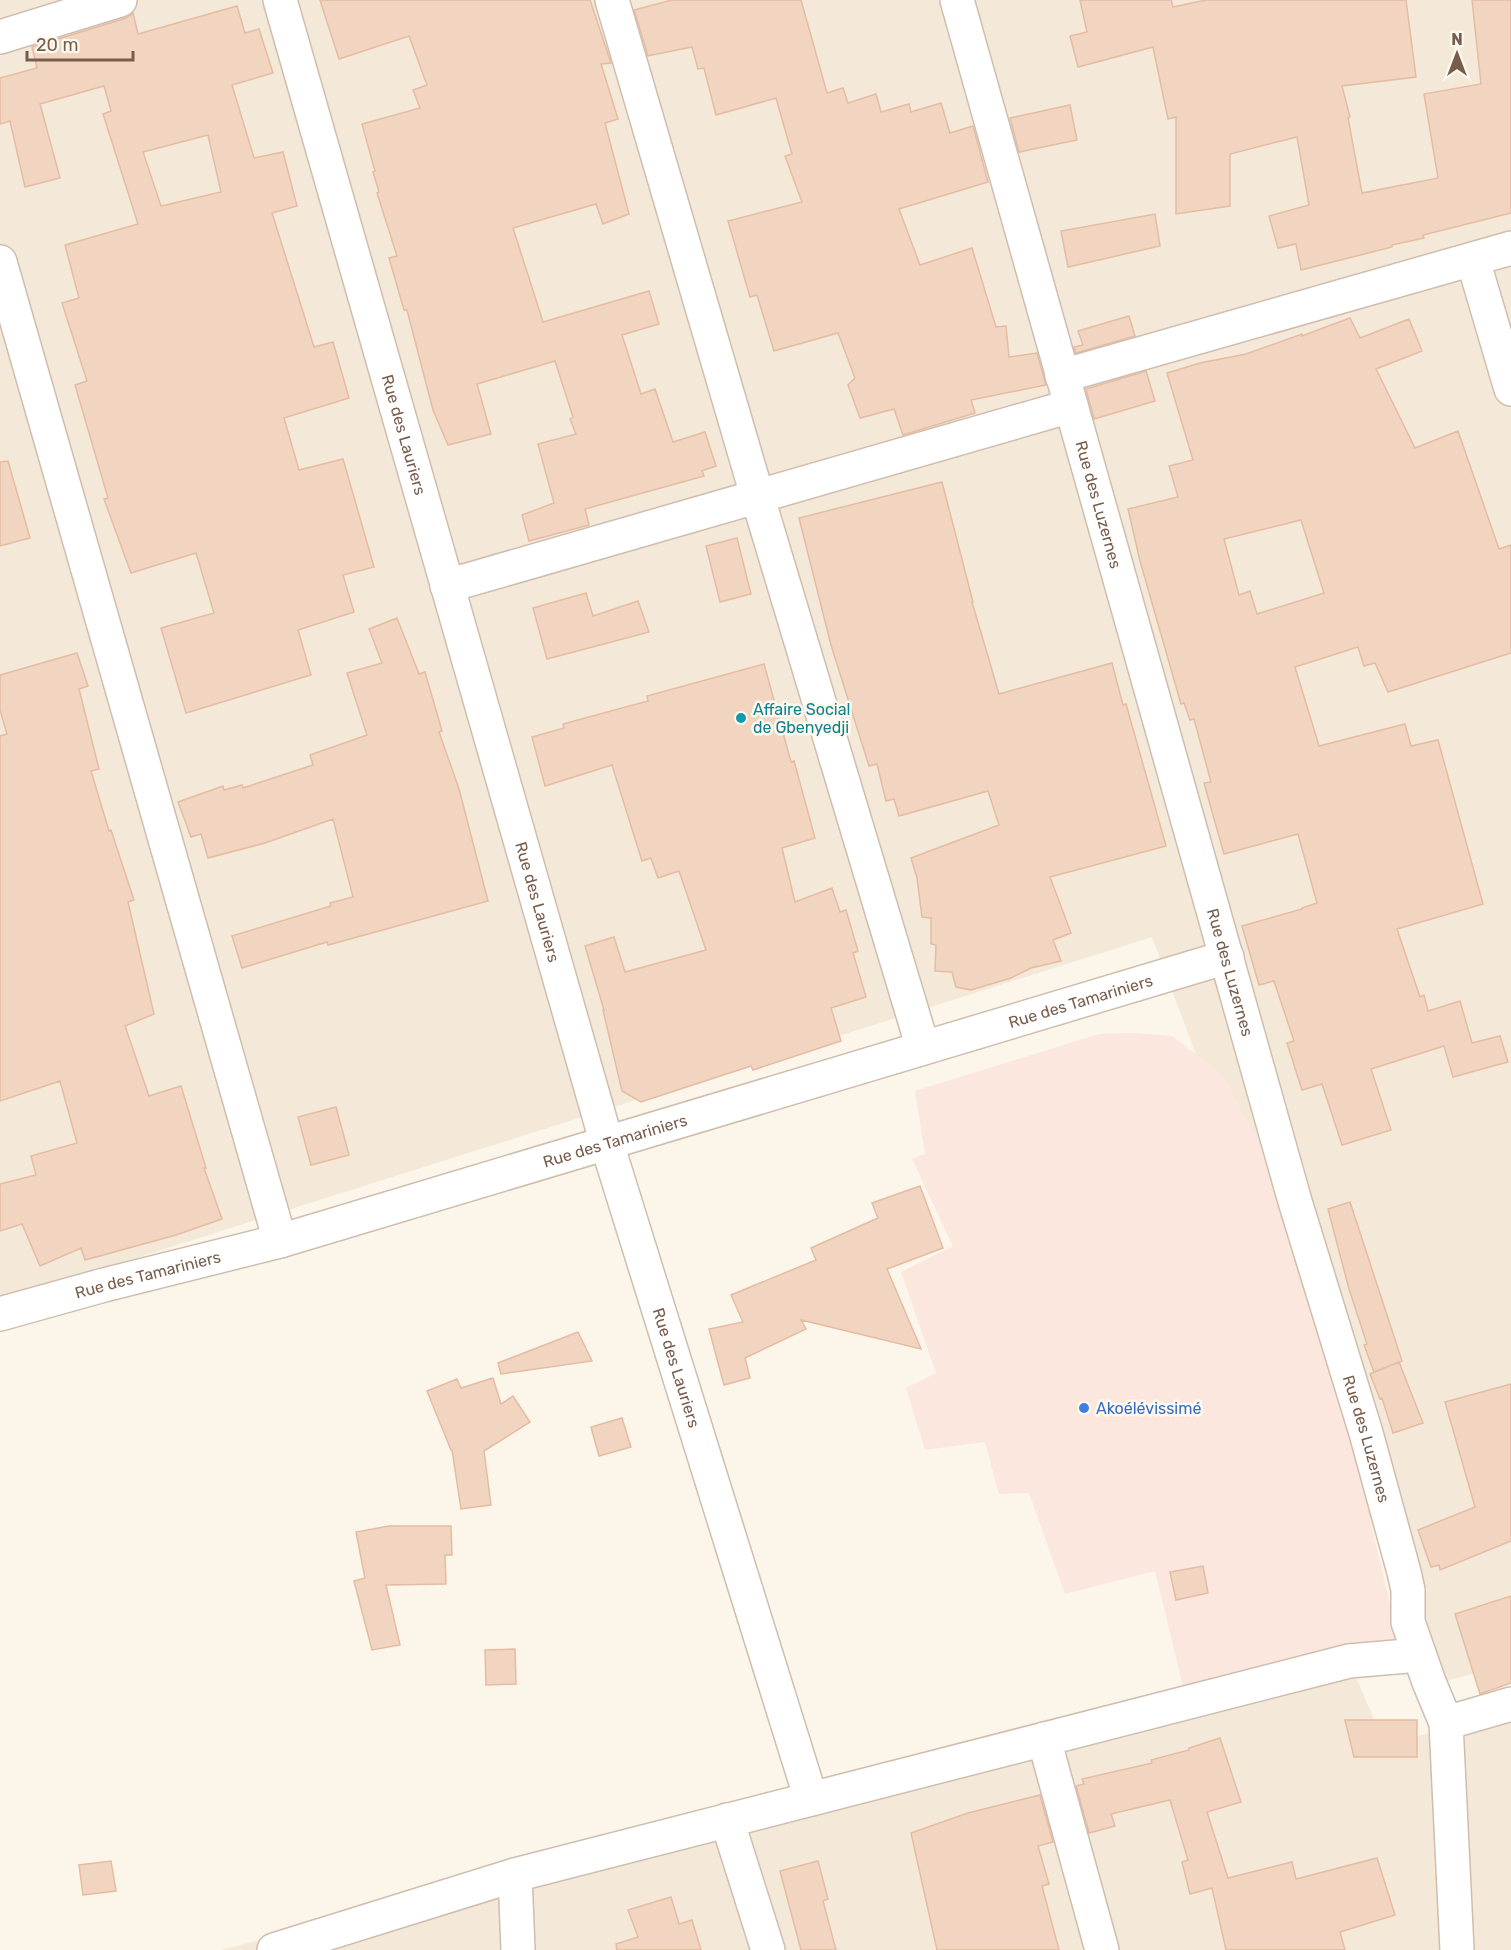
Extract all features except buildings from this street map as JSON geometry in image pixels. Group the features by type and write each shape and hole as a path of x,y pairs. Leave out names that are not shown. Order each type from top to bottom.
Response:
{"street":[{"path":"0,37 120,0"},
{"name":"Rue des Lauriers","path":"280,0 607,1144 811,1799"},
{"path":"612,0 922,1048"},
{"name":"Rue des Luzernes","path":"957,0 1294,1198 1369,1445 1408,1590 1408,1622 1446,1723 1457,1950"},
{"path":"447,586 757,495 1066,391 1511,248"},
{"path":"1473,260 1511,389"},
{"path":"0,262 280,1241"},
{"name":"Rue des Tamariniers","path":"0,1314 104,1285 280,1241 1227,957"},
{"path":"274,1950 515,1875 727,1820 1349,1660 1419,1655"},
{"path":"1446,1723 1511,1704"},
{"path":"1044,1739 1102,1950"},
{"path":"727,1820 768,1950"},
{"path":"515,1875 518,1950"}],"shaded area":[{"path":"0,0 1511,0 1511,1663 1432,1685 1152,937 0,1301"},
{"name":"Akoélévissimé","path":"1131,1033 1172,1036 1224,1076 1271,1170 1342,1404 1398,1637 1350,1658 1186,1699 1155,1571 1065,1594 1029,1493 999,1494 985,1442 925,1450 906,1388 936,1373 901,1272 953,1246 912,1159 925,1154 915,1091 1099,1034"},
{"path":"1349,1661 1385,1745 1511,1711 1511,1950 221,1950"}],"place":[{"name":"Affaire Social de Gbenyedji","path":"741,718"},
{"name":"Akoélévissimé","path":"1084,1408"}]}
